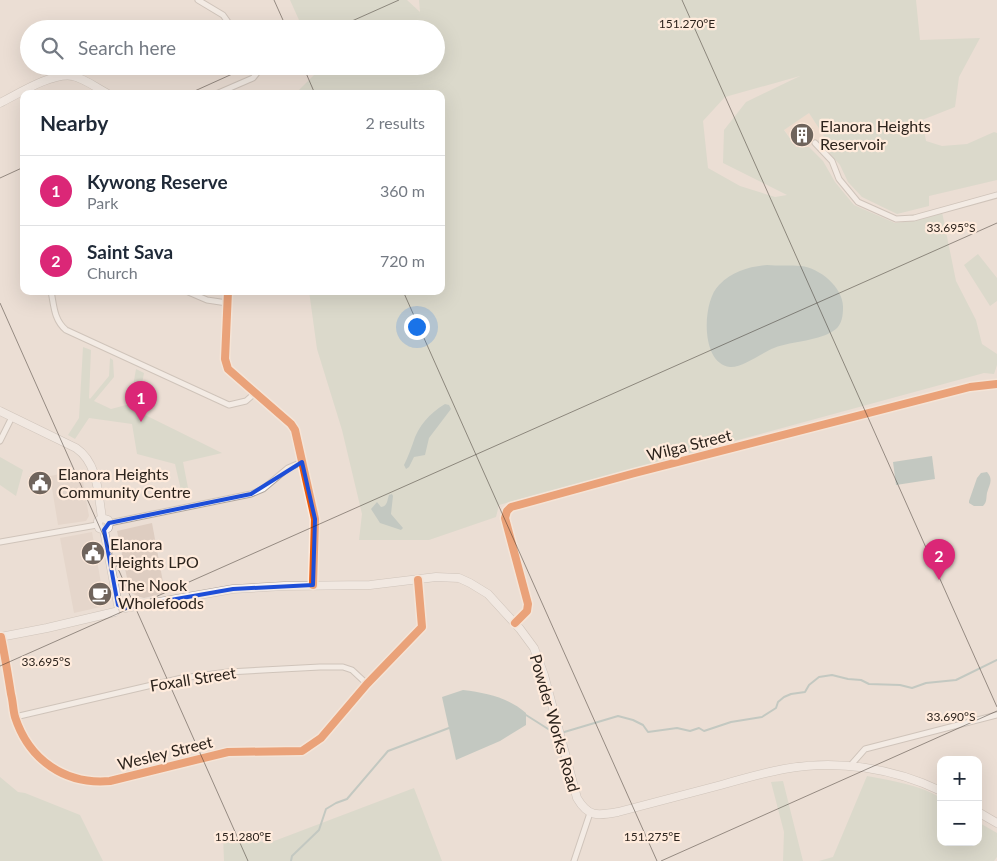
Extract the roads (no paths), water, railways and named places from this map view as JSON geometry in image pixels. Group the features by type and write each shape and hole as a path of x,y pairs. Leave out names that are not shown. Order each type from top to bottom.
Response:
{"main road":[{"path":"25,90 48,80 75,76 99,90"},
{"path":"2,100 20,92"},
{"path":"228,295 225,358 228,369 291,424 295,430 315,520 313,585"},
{"path":"0,411 76,448 90,462 102,518 99,520 104,526 119,608"},
{"name":"Powder Works Road","path":"0,637 47,628 119,608 233,589 313,585 370,585 447,577 459,578 488,594 515,623 534,648 546,682 577,798 583,808 590,813"},
{"path":"590,813 603,815 618,812 785,769 806,766 864,767 902,776 937,789"},
{"path":"982,814 997,823"}],"street":[{"path":"198,0 223,15 227,20"},
{"path":"225,90 253,78 255,75"},
{"path":"815,143 832,161 839,179 858,202 896,219 914,218 997,195"},
{"path":"52,295 56,318 66,330 229,405 246,401 255,393"},
{"path":"195,295 207,300 227,303"},
{"name":"Wilga Street","path":"515,623 527,610 528,604 505,518 506,511 511,507 572,492 635,473 970,387 997,384"},
{"path":"0,441 12,417"},
{"path":"0,542 104,526 251,494 263,489 288,468 302,462"},
{"name":"Wesley Street","path":"0,637 15,717 29,745 43,762 55,771 84,781 94,782 129,777 228,752 302,751 321,738 367,684 422,626 418,580"},
{"name":"Foxall Street","path":"15,717 182,678 228,672 343,667 352,670 367,684"},
{"path":"850,766 865,750 997,715"},
{"path":"574,861 590,813"}],"water":[{"path":"767,265 801,266 816,271 830,280 840,293 842,301 843,314 840,325 822,336 782,345 735,367 720,363 713,355 707,331 709,304 713,293 724,280 735,273"},
{"path":"445,404 449,405 451,409 429,438 425,455 414,457 406,469 404,465 421,426 434,412"},
{"path":"932,456 935,479 896,485 893,462"},
{"path":"987,472 991,480 986,502 983,506 974,506 969,501 977,478 981,473"},
{"path":"392,494 393,496 391,514 403,528 401,530 380,523 371,509 377,502 381,507 385,505 389,495"},
{"path":"463,690 488,694 512,703 526,713 526,725 500,741 456,760 442,697"}],"waterway":[{"path":"561,733 618,716 643,725 648,732 677,728 690,731 699,728 704,731 731,722 762,717 776,708 778,702 784,697 805,692 809,685 819,677 832,675 861,680 869,684 900,685 912,688 926,683 956,680 997,660"},
{"path":"526,715 556,734"},
{"path":"291,861 292,856 319,830 326,809 347,799 388,751 449,728"}],"place":[{"name":"Elanora Heights Reservoir","path":"802,135"},
{"name":"Kywong Reserve","path":"141,422"},
{"name":"Elanora Heights Community Centre","path":"40,483"},
{"name":"Elanora Heights LPO","path":"93,553"},
{"name":"Saint Sava","path":"939,580"},
{"name":"The Nook Wholefoods","path":"100,594"}]}
